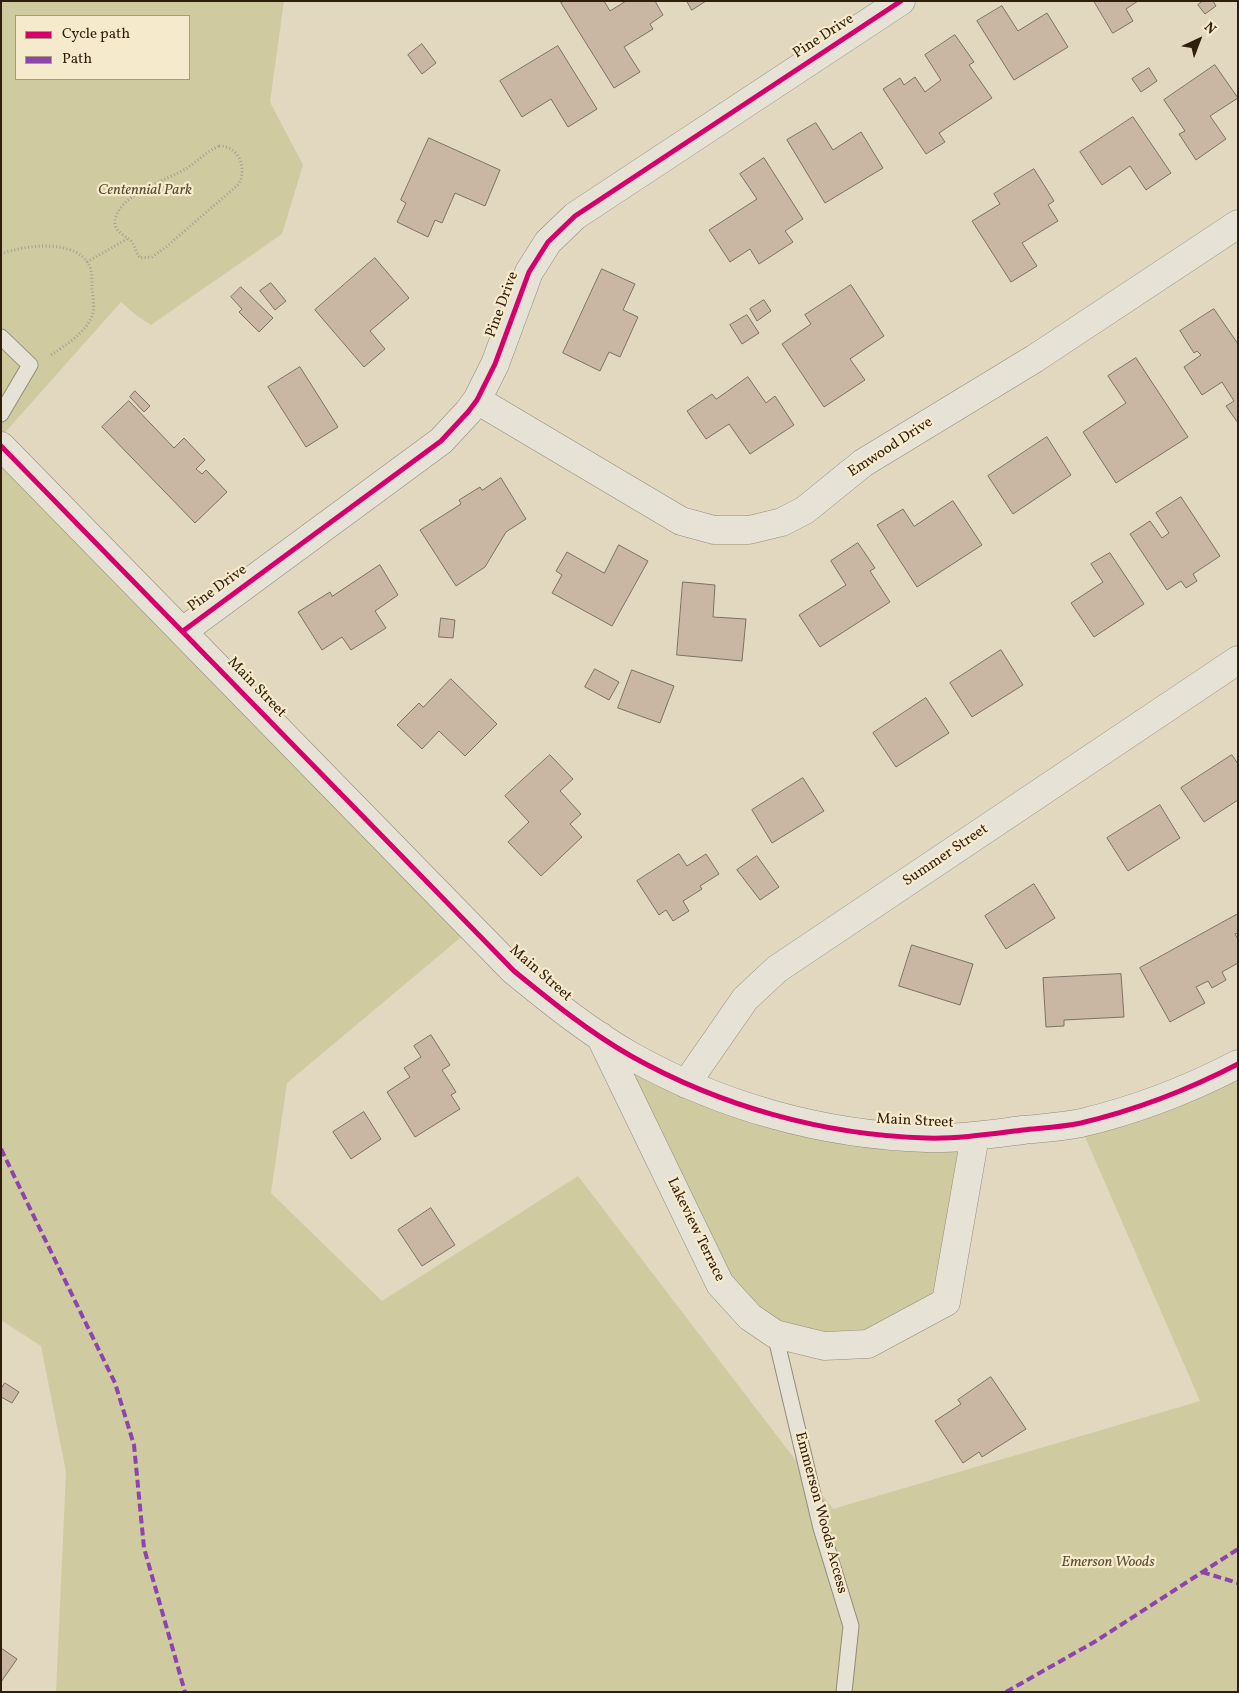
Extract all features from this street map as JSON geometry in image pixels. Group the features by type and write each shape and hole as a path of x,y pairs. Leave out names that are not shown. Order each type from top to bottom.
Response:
{"street":[{"name":"Pine Drive","path":"182,631 441,441 477,400 495,364 529,272 548,242 575,216 901,1"},
{"name":"Emwood Drive","path":"477,400 681,521 714,530 748,530 782,522 804,510 863,463 1034,360 1237,225"},
{"name":"Main Street","path":"1,446 514,971 575,1020 631,1056 686,1084 731,1102 795,1120 849,1131 926,1138 975,1136 1079,1123 1143,1105 1204,1081 1238,1064"},
{"name":"Summer Street","path":"686,1084 745,999 777,969 1238,660"},
{"name":"Lakeview Terrace","path":"600,1036 720,1284 750,1317 775,1334 824,1346 868,1344 946,1302 975,1136"}],"lane":[{"path":"1,337 30,365 1,414"},
{"name":"Emmerson Woods Access","path":"775,1334 821,1528 851,1626 844,1692"}],"path":[{"path":"225,146 236,152 242,168 242,178 239,184 166,247 152,257 140,258 132,242 127,239 116,227 116,220 122,206 133,197 150,186 186,169 214,148 225,146"},
{"path":"87,262 127,239"},
{"path":"1,254 35,246 71,250 80,254 91,270 92,315 84,328 50,356 30,365"}],"green space":[{"name":"Centennial Park","path":"1,1 284,1 270,102 303,165 282,234 151,325 121,302 1,437"},
{"name":"Emerson Woods","path":"1,446 472,928 287,1083 271,1193 382,1301 578,1176 833,1509 1200,1401 1079,1123 1238,1063 1238,1692 56,1692 66,1472 41,1346 1,1320"},
{"path":"600,1036 731,1102 975,1136 946,1302 868,1344 750,1317"}],"building":[{"path":"565,1 604,1 610,11 626,1 655,1 663,15 650,24 653,29 624,47 640,72 614,88 561,3"},
{"path":"687,1 706,1 692,10"},
{"path":"1094,1 1138,1 1126,9 1133,21 1113,33"},
{"path":"1203,1 1213,1 1216,6 1205,14 1198,5"},
{"path":"1002,6 1018,31 1047,13 1068,47 1014,80 977,21"},
{"path":"955,35 974,62 969,65 992,98 939,133 945,142 926,154 883,89 900,78 904,85 915,77 925,92 941,80 925,55"},
{"path":"422,44 436,63 422,74 408,55"},
{"path":"558,46 597,109 568,127 551,99 522,117 500,81"},
{"path":"1215,65 1238,98 1210,116 1226,139 1196,160 1179,134 1185,131 1164,100"},
{"path":"1149,68 1157,81 1141,92 1132,79"},
{"path":"1133,117 1171,173 1146,190 1130,166 1102,185 1080,152"},
{"path":"816,123 833,150 861,132 883,168 825,203 787,140"},
{"path":"429,138 500,170 485,206 455,193 442,223 435,220 428,237 397,222 406,203 401,200"},
{"path":"764,158 803,219 785,231 793,242 759,264 750,249 730,262 709,230 757,199 740,174"},
{"path":"1034,169 1054,201 1048,205 1058,221 1022,243 1037,266 1011,282 972,221 1000,204 994,194"},
{"path":"375,258 409,298 370,331 385,349 364,367 315,310"},
{"path":"602,269 635,284 623,310 638,317 620,357 609,352 600,371 563,353"},
{"path":"271,283 286,301 275,310 260,291"},
{"path":"851,285 884,336 850,359 865,380 824,407 782,344 811,324 805,315"},
{"path":"241,287 273,318 259,332 239,312 242,309 231,297"},
{"path":"764,300 771,311 757,321 750,309"},
{"path":"1214,309 1238,344 1238,423 1226,406 1234,401 1222,382 1202,395 1184,367 1201,355 1197,351 1194,353 1180,331"},
{"path":"747,315 759,333 742,344 730,325"},
{"path":"1136,358 1188,437 1116,483 1083,432 1126,403 1108,376"},
{"path":"300,367 338,427 306,447 268,387"},
{"path":"748,377 766,403 775,396 794,425 750,454 729,424 706,439 687,411 712,394 716,399"},
{"path":"135,391 150,406 144,412 130,397"},
{"path":"129,401 174,448 184,438 205,460 196,469 202,474 206,470 227,492 195,523 102,427"},
{"path":"1047,437 1071,475 1013,514 988,476"},
{"path":"501,478 526,519 506,532 485,567 456,586 420,530 461,504 459,500 480,487 482,490"},
{"path":"1181,497 1220,556 1193,574 1197,581 1186,588 1181,581 1167,590 1130,534 1150,521 1162,538 1169,533 1156,513"},
{"path":"953,501 982,545 917,587 877,525 903,509 914,526"},
{"path":"858,543 875,568 870,571 890,602 820,647 799,615 846,585 831,561"},
{"path":"619,545 648,561 612,626 552,593 562,575 556,571 567,552 604,573"},
{"path":"1110,553 1144,604 1094,637 1071,603 1103,582 1091,564"},
{"path":"380,565 398,595 375,611 386,628 351,650 342,637 322,650 298,612 330,592 332,596"},
{"path":"683,582 715,585 713,617 746,619 742,661 677,655"},
{"path":"441,618 455,620 453,638 439,637"},
{"path":"1001,650 1023,685 972,717 950,683"},
{"path":"595,669 619,682 609,700 585,687"},
{"path":"632,670 674,686 660,723 618,708"},
{"path":"451,679 497,724 465,756 439,731 422,749 397,725 419,703 423,707"},
{"path":"926,698 949,733 896,767 873,733"},
{"path":"550,755 573,779 560,791 581,814 570,824 582,837 541,876 508,842 529,822 505,796"},
{"path":"1232,755 1238,764 1238,800 1204,822 1181,788"},
{"path":"803,778 824,811 772,843 752,810"},
{"path":"1160,805 1180,838 1128,871 1107,838"},
{"path":"679,854 687,866 706,854 719,874 700,886 702,889 683,901 689,911 673,921 666,910 659,915 637,881"},
{"path":"757,856 779,887 760,900 737,870"},
{"path":"1034,884 1055,918 1006,949 985,916"},
{"path":"1238,914 1238,933 1235,934 1238,939 1238,963 1222,972 1226,980 1212,988 1208,981 1196,987 1205,1003 1170,1022 1140,968"},
{"path":"912,945 973,964 960,1005 899,986"},
{"path":"1121,974 1124,1017 1064,1020 1064,1026 1046,1027 1043,978"},
{"path":"431,1035 450,1065 442,1070 456,1092 451,1095 460,1109 415,1137 387,1092 410,1077 404,1068 421,1057 414,1046"},
{"path":"364,1112 381,1139 351,1159 333,1132"},
{"path":"431,1208 455,1245 422,1266 398,1230"},
{"path":"991,1377 1026,1429 982,1457 979,1452 963,1463 935,1421 961,1404 958,1400"},
{"path":"5,1383 19,1392 12,1403 1,1397 1,1389"},
{"path":"1,1648 17,1659 1,1682"}],"marked path":[{"path":"1,1149 115,1383 134,1445 144,1548 185,1692"},
{"path":"1006,1692 1096,1641 1238,1549"},
{"path":"1202,1572 1238,1583"}],"cycle path":[{"path":"183,631 441,441 477,400 495,364 529,272 548,242 575,216 901,1"},
{"path":"1,446 514,971 600,1037 665,1074 736,1103 773,1115 811,1124 887,1136 938,1138 974,1136 1081,1123 1122,1112 1161,1098 1238,1064"}]}
